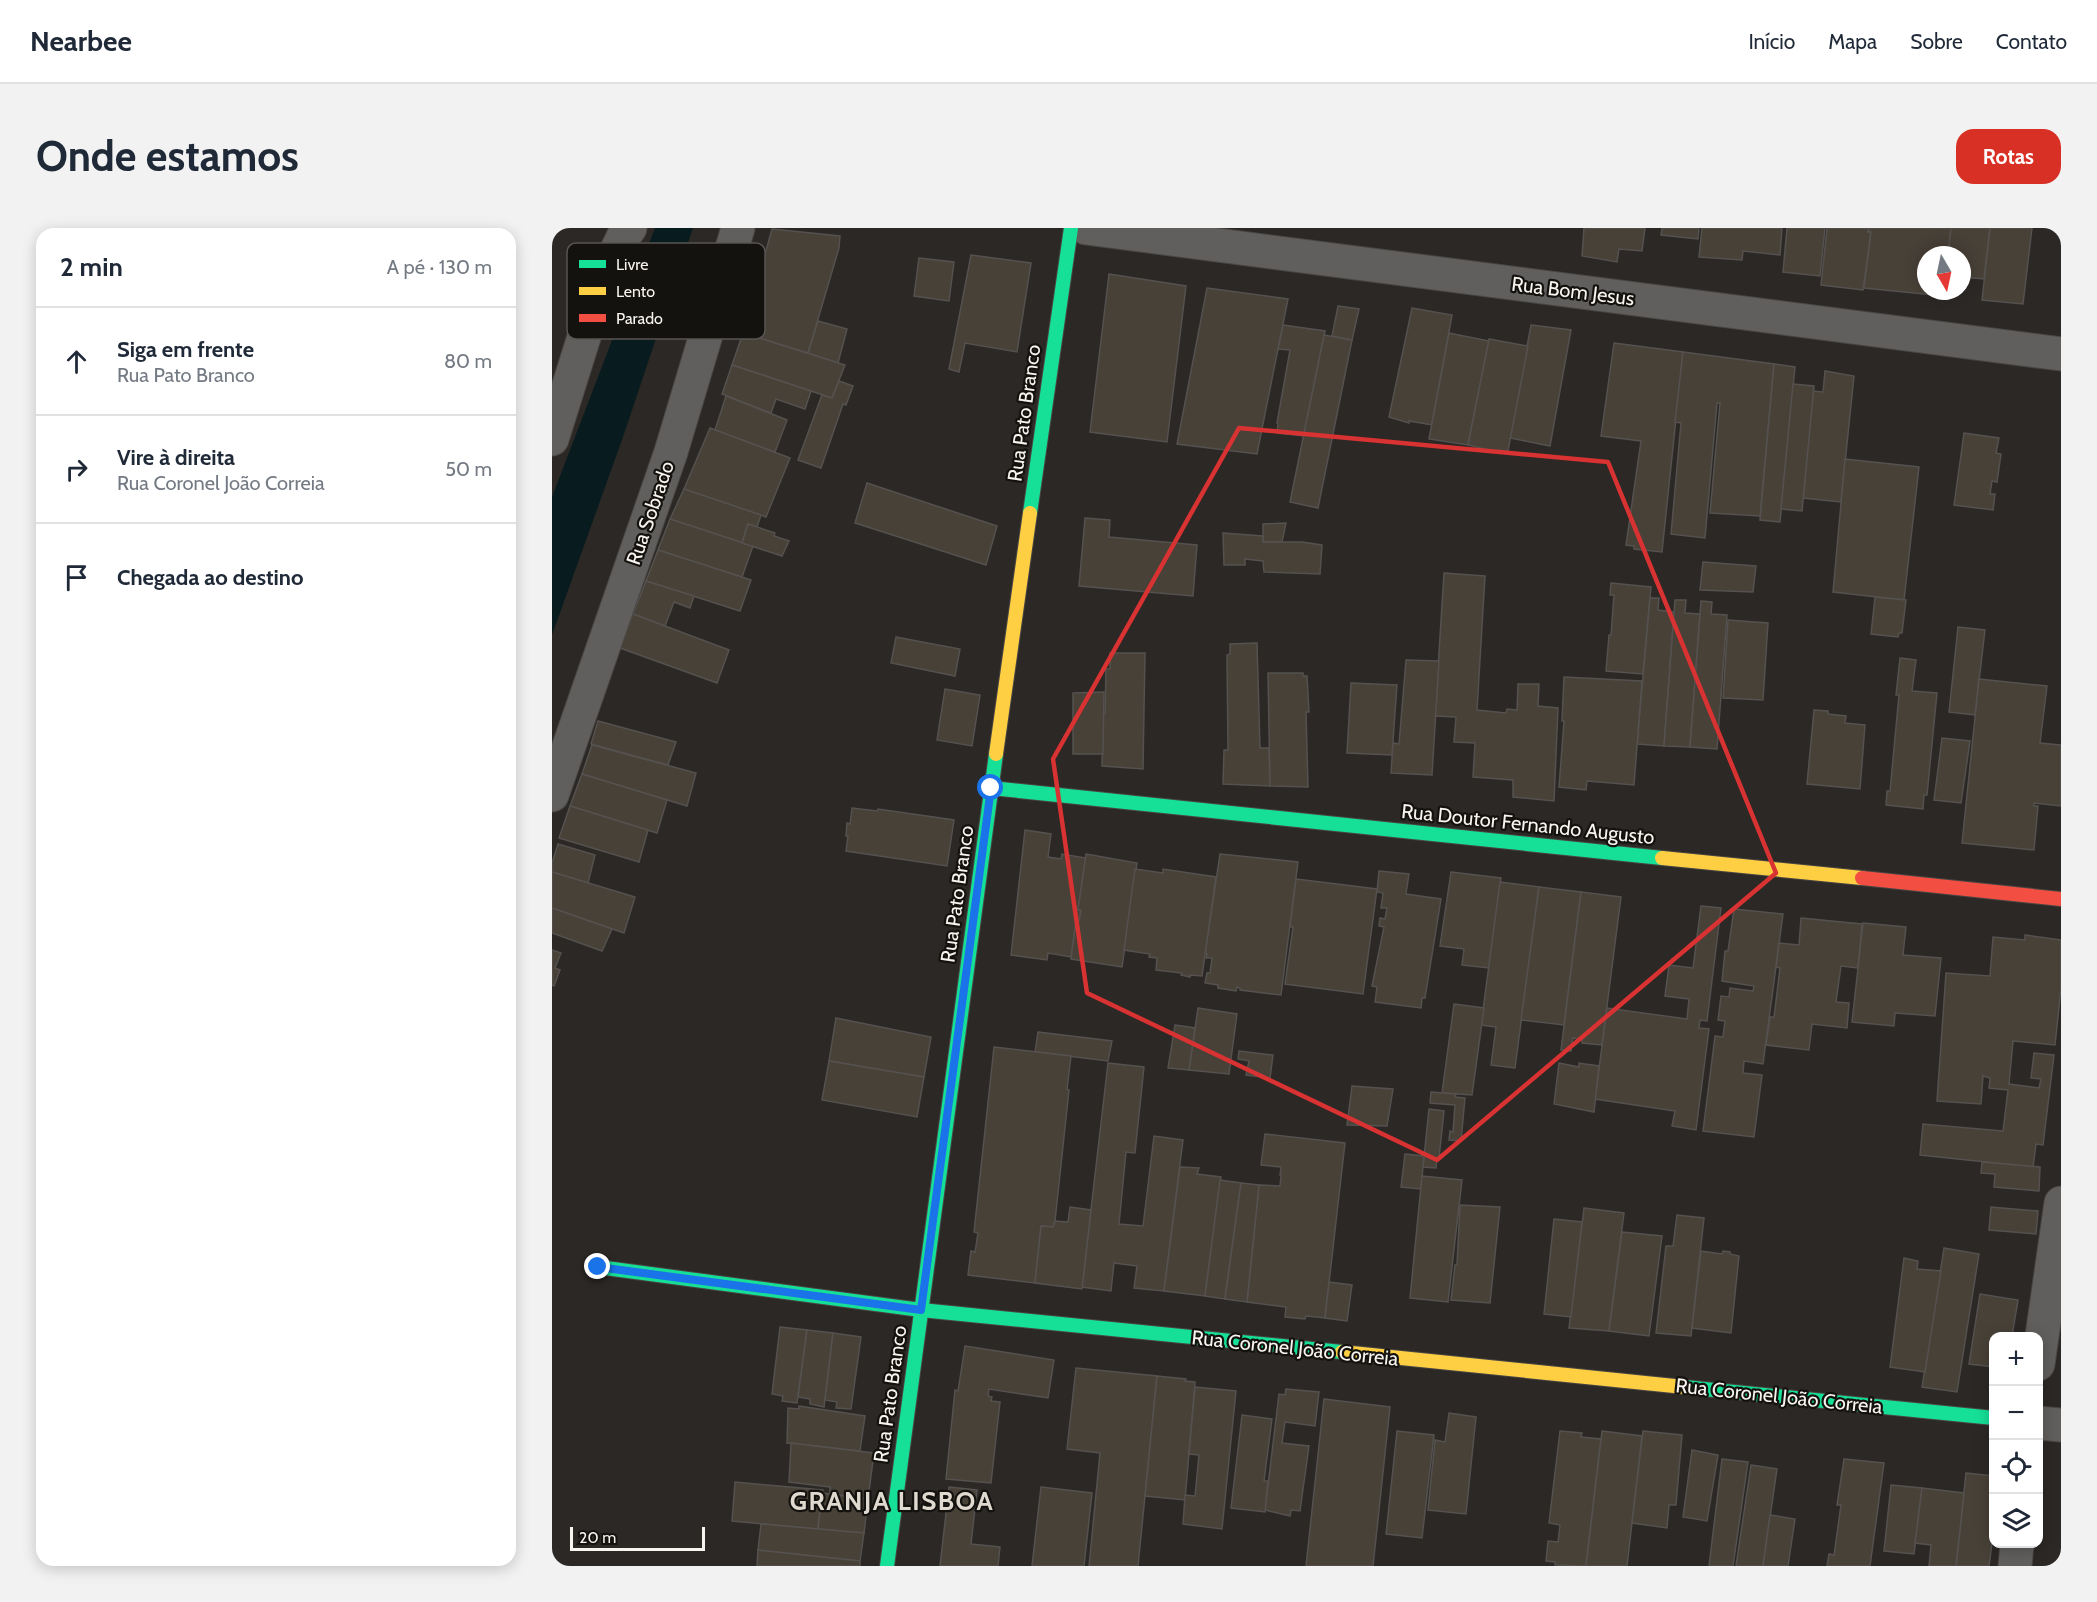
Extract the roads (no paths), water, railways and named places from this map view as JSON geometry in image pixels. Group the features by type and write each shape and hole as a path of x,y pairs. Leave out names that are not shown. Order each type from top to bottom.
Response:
{"street":[{"path":"619,243 630,228"},
{"name":"Rua Sobrado","path":"734,243 738,228"},
{"name":"Rua Pato Branco","path":"887,1566 991,788 1071,228"},
{"name":"Rua Bom Jesus","path":"1086,228 2061,354"},
{"path":"552,439 583,339"},
{"name":"Rua Sobrado","path":"552,795 671,452 705,339"},
{"name":"Rua Doutor Fernando Augusto","path":"991,788 2061,899"},
{"path":"2043,1332 2061,1203"},
{"name":"Rua Coronel João Correia","path":"598,1267 921,1310 1989,1417"},
{"path":"2043,1423 2061,1425"},
{"path":"2015,1566 2017,1548"}],"water":[{"path":"655,228 693,228 688,243 649,243"},
{"path":"612,339 656,339 552,635 552,497"}],"district":[{"name":"GRANJA LISBOA","path":"892,1501"}]}
